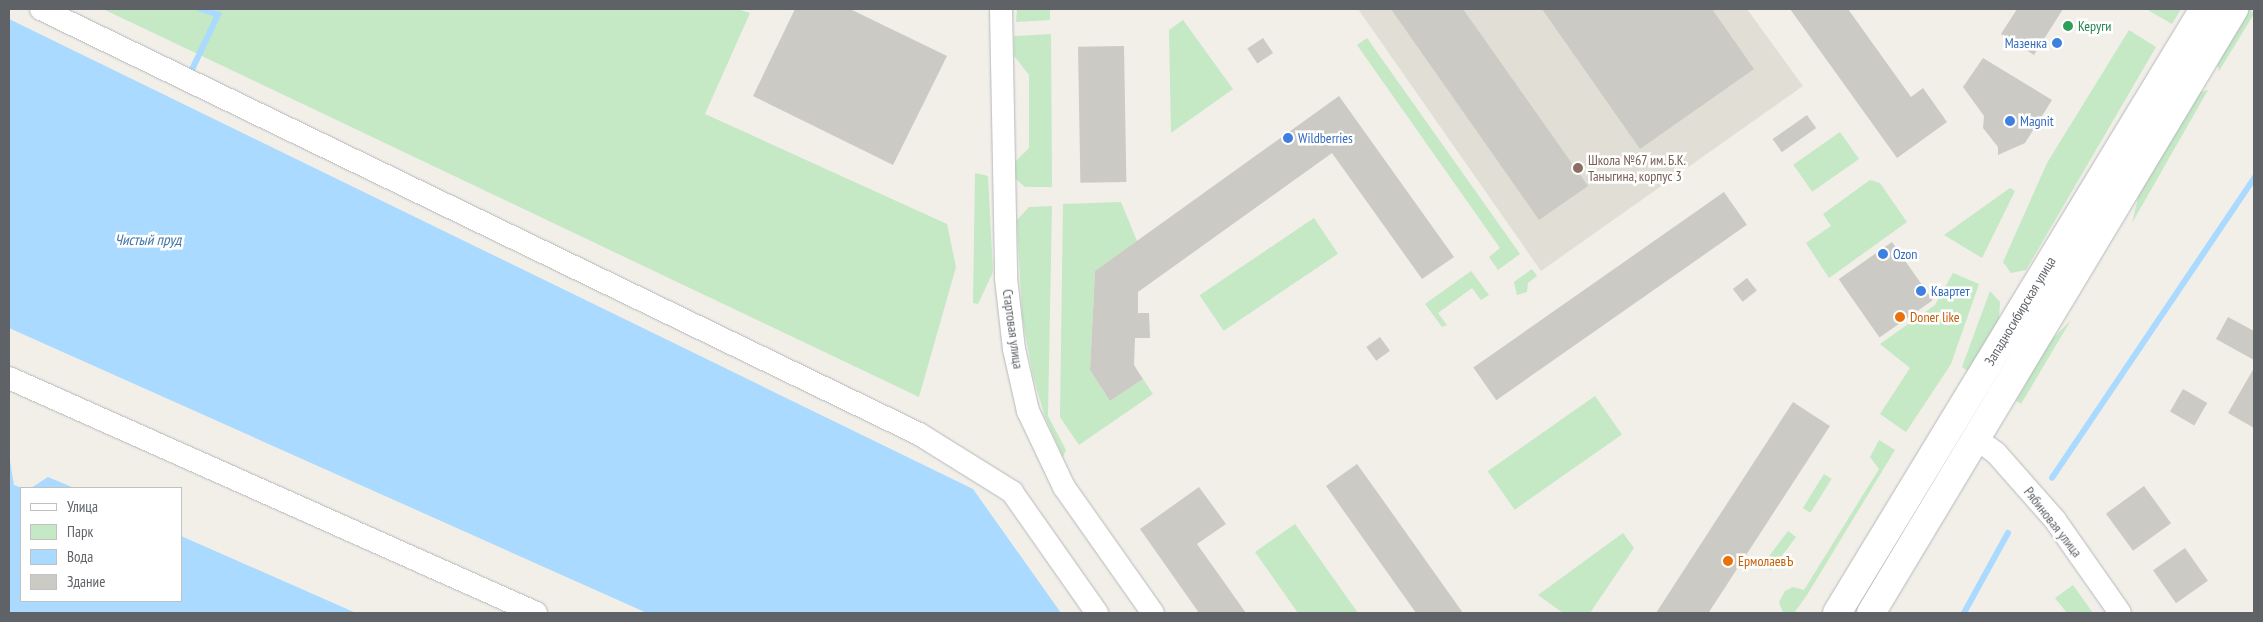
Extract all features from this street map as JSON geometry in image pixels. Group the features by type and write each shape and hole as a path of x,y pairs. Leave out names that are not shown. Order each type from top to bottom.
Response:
{"main road":[{"name":"Западносибирская улица","path":"1838,613 2204,9"},
{"path":"1871,613 1978,440 2234,9"}],"street":[{"path":"41,9 919,434 1012,492 1097,613"},
{"name":"Стартовая улица","path":"1001,9 1006,278 1014,349 1028,411 1064,487 1153,613"},
{"path":"9,378 536,613"},
{"name":"Рябиновая улица","path":"1978,440 1996,453 2055,520 2120,613"}],"shaded area":[{"name":"Школа №67 им. Б.К. Таныгина, корпус 3","path":"1358,9 1747,9 1803,86 1541,271"}],"green space":[{"path":"103,9 737,9 750,13 705,114 947,224 956,267 919,397"},
{"path":"1017,9 1050,9 1050,20 1016,22"},
{"path":"2146,9 2181,9 2172,24"},
{"path":"2250,9 2254,14 2219,71 2217,62"},
{"path":"1183,20 1233,89 1171,133 1169,30"},
{"path":"2129,30 2156,47 2026,270 2011,273 2003,262 2047,163"},
{"path":"1051,34 1052,187 1025,187 1015,178 1015,162 1029,148 1029,75 1014,56 1014,36"},
{"path":"1367,38 1520,254 1498,270 1489,257 1500,248 1357,45"},
{"path":"2208,90 2132,223 2140,190 2198,93"},
{"path":"1840,132 1859,159 1812,192 1793,165"},
{"path":"975,173 988,176 993,272 978,304 973,303"},
{"path":"1870,180 1880,183 1907,222 1829,278 1806,243 1831,226 1823,214"},
{"path":"2010,188 2015,191 1982,258 1944,235"},
{"path":"1121,202 1137,241 1095,271 1090,370 1110,401 1143,379 1153,394 1079,445 1060,417 1063,204"},
{"path":"1052,206 1048,416 1066,450 1063,457 1045,417 1033,376 1022,316 1017,220 1029,207"},
{"path":"1314,218 1338,254 1224,331 1200,295"},
{"path":"1532,269 1537,276 1528,283 1527,292 1517,295 1514,282"},
{"path":"1471,271 1489,295 1481,300 1472,288 1438,313 1447,325 1442,327 1425,304"},
{"path":"1953,273 1979,284 1951,364 1906,432 1880,414 1910,368 1880,344 1935,305"},
{"path":"1990,291 2000,302 1999,319 1968,371 1962,367"},
{"path":"2071,320 2021,404 2016,401 2048,344"},
{"path":"1595,396 1622,435 1515,510 1488,471"},
{"path":"1879,440 1895,450 1807,595 1794,613 1783,613 1779,602 1785,591 1793,587 1804,590 1879,469 1870,457"},
{"path":"1824,474 1832,479 1810,513 1803,508"},
{"path":"1295,524 1358,613 1298,613 1255,552"},
{"path":"1788,531 1796,537 1771,571 1763,565"},
{"path":"1623,533 1634,548 1590,613 1563,613 1538,595"},
{"path":"2073,585 2093,613 2067,613 2055,598"}],"water":[{"name":"Чистый пруд","path":"9,19 973,489 1061,613 647,613 9,328"},
{"path":"9,455 14,485 20,487 20,602 182,602 182,536 356,613 9,613"},
{"path":"48,477 72,487 33,487"}],"building":[{"path":"795,9 850,9 947,56 893,165 753,96"},
{"name":"Школа №67 им. Б.К. Таныгина, корпус 3","path":"1391,9 1463,9 1588,186 1539,220"},
{"path":"1542,9 1712,9 1754,69 1640,149"},
{"path":"1790,9 1848,9 1911,97 1923,88 1947,122 1897,158"},
{"path":"2017,9 2063,9 2034,55 2001,34"},
{"path":"1263,38 1273,53 1257,64 1247,49"},
{"path":"1124,46 1126,182 1080,183 1078,47"},
{"path":"1983,58 2052,100 2025,143 1998,155 1998,147 1983,128 1984,116 1963,87"},
{"path":"1339,96 1454,257 1422,279 1332,153 1138,292 1138,313 1149,313 1150,338 1135,338 1134,365 1143,379 1110,401 1090,370 1095,271"},
{"path":"1807,115 1816,128 1782,152 1773,139"},
{"path":"1724,192 1747,225 1496,400 1473,368"},
{"path":"1892,242 1933,300 1879,337 1839,279"},
{"path":"1747,278 1757,291 1743,302 1733,289"},
{"path":"2228,317 2254,331 2254,360 2216,339"},
{"path":"1380,337 1390,351 1376,361 1366,347"},
{"path":"2254,368 2254,428 2228,413"},
{"path":"2183,389 2207,403 2194,426 2170,412"},
{"path":"1793,402 1830,426 1708,613 1656,613"},
{"path":"1357,464 1463,613 1416,613 1326,486"},
{"path":"2144,486 2171,523 2133,551 2106,514"},
{"path":"1199,487 1226,524 1197,544 1246,613 1199,613 1140,529"},
{"path":"2185,548 2208,581 2176,603 2153,570"}],"waterway":[{"path":"189,76 218,15 200,9"},
{"path":"2052,478 2254,178"},
{"path":"1964,613 2008,533"}],"place":[{"name":"Керуги","path":"2068,26"},
{"name":"Мазенка","path":"2057,43"},
{"name":"Magnit","path":"2010,121"},
{"name":"Wildberries","path":"1288,138"},
{"name":"Школа №67 им. Б.К. Таныгина, корпус 3","path":"1578,168"},
{"name":"Ozon","path":"1883,254"},
{"name":"Квартет","path":"1921,291"},
{"name":"Doner like","path":"1900,317"},
{"name":"ЕрмолаевЪ","path":"1728,561"}]}
